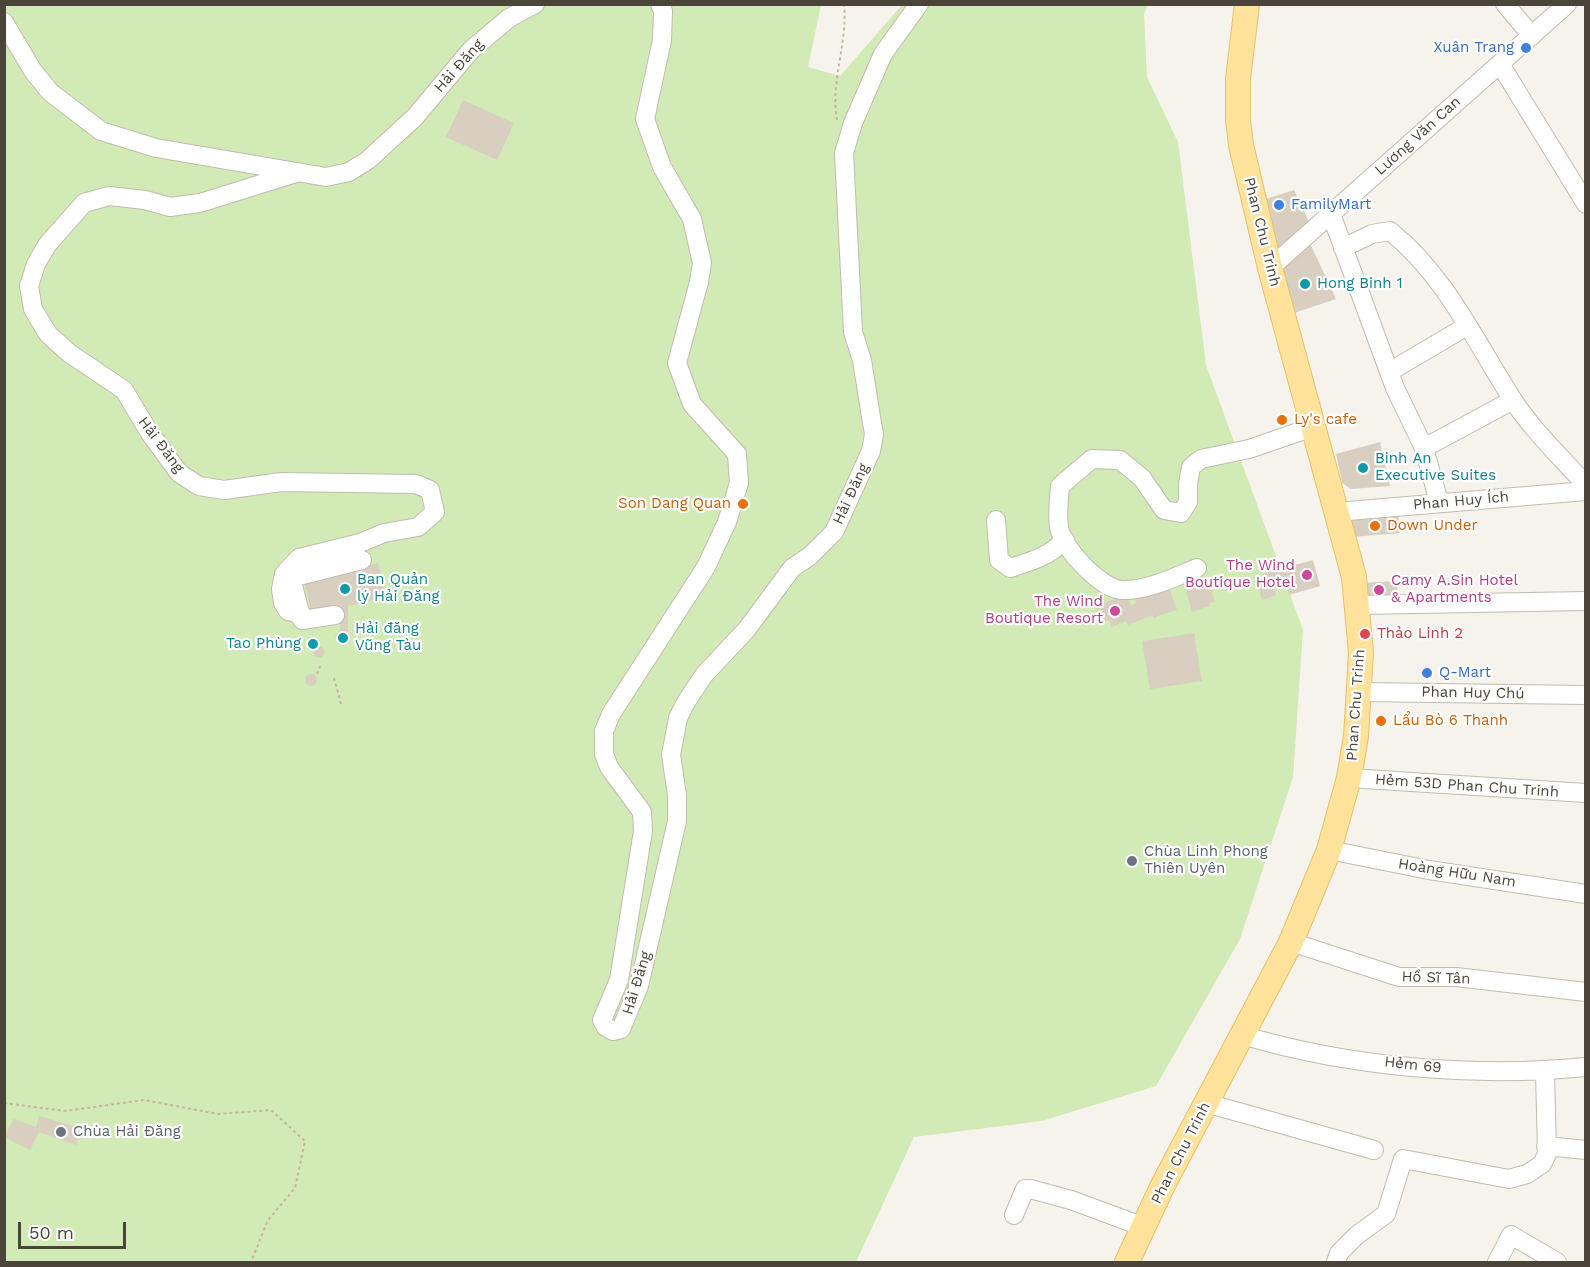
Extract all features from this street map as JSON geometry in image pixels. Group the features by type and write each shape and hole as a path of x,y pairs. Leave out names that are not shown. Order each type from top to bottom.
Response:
{"main road":[{"name":"Phan Chu Trinh","path":"1127,1263 1206,1103 1291,942 1329,850 1349,778 1360,692 1359,605 1270,268 1248,178 1238,120 1239,69 1247,4"}],"street":[{"name":"Hải Đăng","path":"4,22 27,62 50,92 101,131 156,148 326,177 349,172 368,160 415,117 471,50 508,18 535,4"},
{"name":"Hải Đăng","path":"660,4 663,11 662,40 645,119 662,167 692,219 702,263 677,363 692,404 737,454 739,483 727,522 706,567 611,714 604,731 604,754 609,767 642,812 643,831 619,980 602,1020 606,1027 613,1031 621,1029 624,1024 639,986 678,821 671,755 678,718 704,675 747,629 792,568 810,556 834,532 871,451 874,434 862,360 853,332 844,169 849,136 884,54 919,4"},
{"path":"1505,4 1532,36"},
{"name":"Lương Văn Can","path":"1270,268 1567,4"},
{"path":"1500,64 1584,195"},
{"name":"Hải Đăng","path":"296,173 200,203 170,207 145,200 110,196 84,203 46,245 29,286 33,309 48,334 69,353 124,390 148,432 179,473 199,486 225,490 281,482 416,484 430,490 435,512 418,527 384,533 360,543 299,558 284,574 281,589 283,603 288,611 301,614"},
{"path":"1331,214 1389,372 1424,448 1439,502"},
{"path":"1343,248 1372,234 1390,231 1405,243 1433,273 1513,400 1586,485"},
{"path":"1389,372 1467,326"},
{"path":"1424,448 1513,400"},
{"path":"1197,568 1163,582 1121,590 1098,580 1083,565 1059,529 1060,486 1092,459 1120,460 1142,478 1164,510 1181,513 1188,502 1191,467 1201,459 1249,449 1313,427"},
{"name":"Phan Huy Ích","path":"1336,512 1586,491"},
{"path":"996,520 999,560 1010,568 1031,563 1051,554 1065,540"},
{"path":"335,615 302,620 291,578 362,560"},
{"path":"1359,605 1586,601"},
{"name":"Phan Huy Chú","path":"1360,692 1586,695"},
{"name":"Hẻm 53D Phan Chu Trinh","path":"1349,778 1586,793"},
{"name":"Hoàng Hữu Nam","path":"1329,850 1429,870 1586,894"},
{"name":"Hồ Sĩ Tân","path":"1291,942 1399,977 1456,976 1586,993"},
{"name":"Hẻm 69","path":"1242,1035 1284,1048 1470,1071 1545,1071 1586,1067"},
{"path":"1336,1263 1339,1253 1357,1235 1386,1214 1402,1159 1509,1179 1527,1174 1542,1164 1548,1154 1545,1071"},
{"path":"1206,1103 1374,1150"},
{"path":"1546,1146 1586,1150"},
{"path":"1014,1215 1022,1193 1025,1189 1030,1189 1071,1200 1144,1227"},
{"path":"1497,1263 1511,1235 1557,1263"}],"path":[{"path":"844,4 846,26 835,84 835,109 837,122 849,136"},
{"path":"316,674 320,666"},
{"path":"334,678 341,704"},
{"path":"4,1110 6,1104 65,1111 144,1100 218,1114 271,1110 305,1141 295,1188 268,1220 250,1263"}],"green space":[{"path":"5,5 821,5 808,67 840,76 902,5 1148,5 1144,14 1147,77 1178,142 1206,365 1303,630 1293,777 1240,939 1156,1086 1042,1121 914,1137 856,1262 5,1262"}],"building":[{"path":"463,100 514,123 497,160 446,137"},
{"path":"1294,190 1312,228 1271,264 1257,202"},
{"name":"Hong Binh 1","path":"1308,239 1336,299 1294,313 1274,268"},
{"name":"Binh An Executive Suites","path":"1380,442 1390,486 1351,489 1342,483 1336,454"},
{"name":"Down Under","path":"1398,514 1400,533 1352,537 1350,518"},
{"path":"1313,560 1320,586 1289,595 1286,582 1273,585 1276,595 1262,600 1255,576"},
{"name":"Ban Quản lý Hải Đăng","path":"378,563 387,597 348,606 348,630 351,639 349,643 340,645 335,637 340,629 341,608 312,614 304,581"},
{"name":"Camy A.Sin Hotel & Apartments","path":"1397,581 1398,598 1361,599 1360,583"},
{"path":"1205,582 1207,590 1211,589 1215,602 1192,612 1185,588"},
{"path":"1145,586 1148,597 1170,590 1177,610 1153,618 1153,615 1128,625 1126,621 1112,627 1109,620 1102,623 1095,606 1127,595 1131,605 1136,603 1132,590"},
{"path":"1194,633 1202,681 1150,689 1142,641"},
{"path":"319,646 325,652 319,658 313,652"},
{"path":"313,674 316,675 316,685 309,686 306,685 305,678 306,675"},
{"name":"Chùa Hải Đăng","path":"39,1116 83,1129 76,1145 39,1132 30,1150 4,1137 14,1119 36,1127"}],"place":[{"name":"Xuân Trang","path":"1526,48"},
{"name":"FamilyMart","path":"1279,205"},
{"name":"Hong Binh 1","path":"1305,284"},
{"name":"Ly's cafe","path":"1282,420"},
{"name":"Binh An Executive Suites","path":"1363,468"},
{"name":"Son Dang Quan","path":"743,504"},
{"name":"Down Under","path":"1375,526"},
{"name":"The Wind Boutique Hotel","path":"1307,575"},
{"name":"Ban Quản lý Hải Đăng","path":"345,589"},
{"name":"Camy A.Sin Hotel & Apartments","path":"1379,590"},
{"name":"The Wind Boutique Resort","path":"1115,611"},
{"name":"Thảo Linh 2","path":"1365,634"},
{"name":"Hải đăng Vũng Tàu","path":"343,638"},
{"name":"Tao Phùng","path":"313,644"},
{"name":"Q-Mart","path":"1427,673"},
{"name":"Lẩu Bò 6 Thanh","path":"1381,721"},
{"name":"Chùa Linh Phong Thiên Uyên","path":"1132,861"},
{"name":"Chùa Hải Đăng","path":"61,1132"}]}
